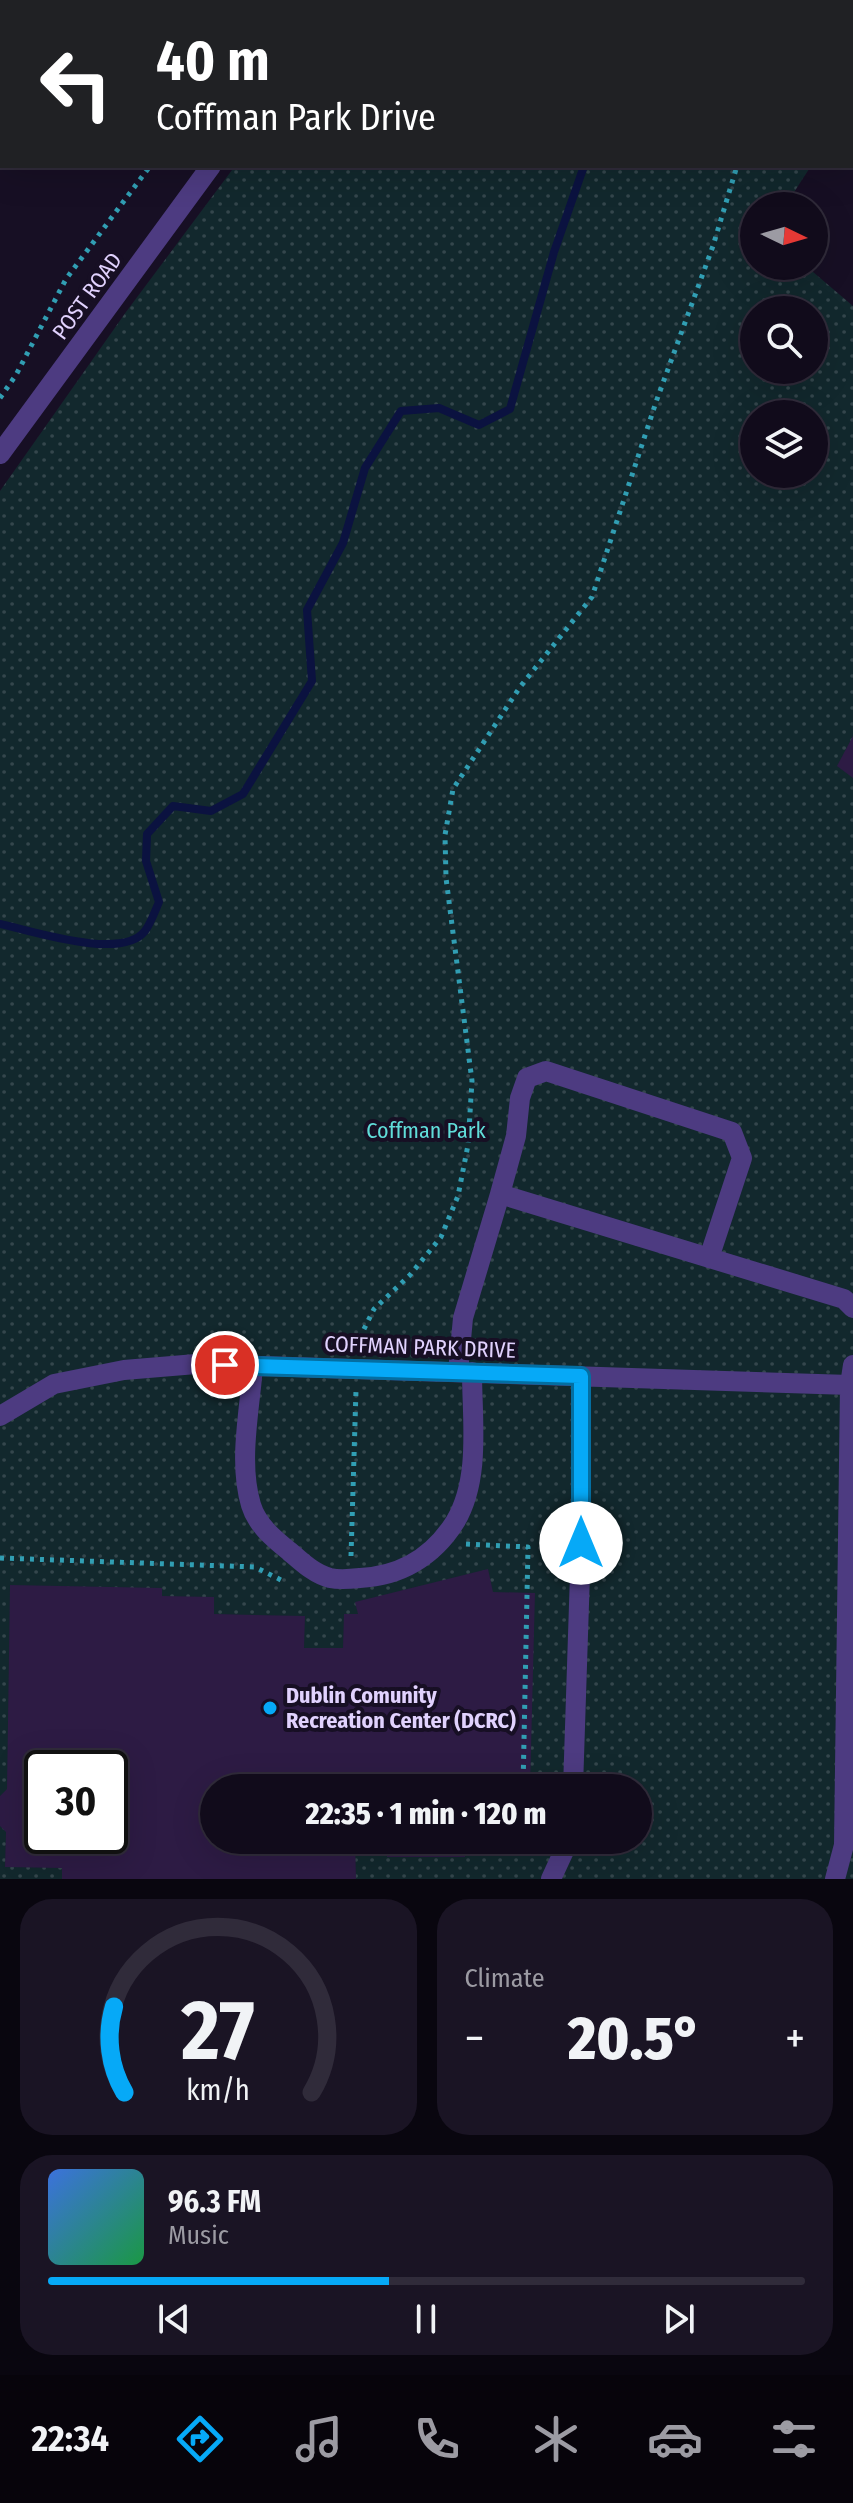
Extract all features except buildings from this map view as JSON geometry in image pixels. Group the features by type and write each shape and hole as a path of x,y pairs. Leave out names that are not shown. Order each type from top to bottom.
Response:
{"street":[{"name":"POST ROAD","path":"0,454 210,168"},
{"path":"253,1366 246,1479 259,1523 315,1572 332,1579 382,1577 410,1567 437,1545 455,1522 468,1494 472,1450 463,1318 516,1136 520,1098 527,1078 546,1071 732,1132 742,1158 709,1258"},
{"path":"500,1194 844,1299 853,1308"},
{"name":"COFFMAN PARK DRIVE","path":"0,1416 54,1384 124,1370 196,1364 581,1376 852,1375"},
{"path":"835,1879 844,1845 852,1375"},
{"path":"573,1774 581,1543 581,1376"},
{"path":"551,1879 563,1854"}],"path":[{"path":"0,398 16,375 66,279 149,168"},
{"path":"350,1579 356,1368 360,1337 374,1309 410,1275 441,1237 458,1196 468,1145 472,1081 446,878 445,835 453,789 520,687 592,597 656,402 713,246 736,168"}],"green space":[{"name":"Coffman Park","path":"234,168 810,168 794,192 740,192 740,280 822,280 853,306 853,1879 0,1879 0,491 126,312"}],"waterway":[{"path":"0,924 97,944 133,940 145,931 159,902 146,861 147,834 173,806 211,811 243,794 312,681 307,610 343,543 365,468 401,411 439,408 479,425 510,409 554,252 583,168"}],"place":[{"name":"Dublin Comunity Recreation Center (DCRC)","path":"270,1708"}],"route":[{"path":"225,1365 581,1376 581,1543"}]}
